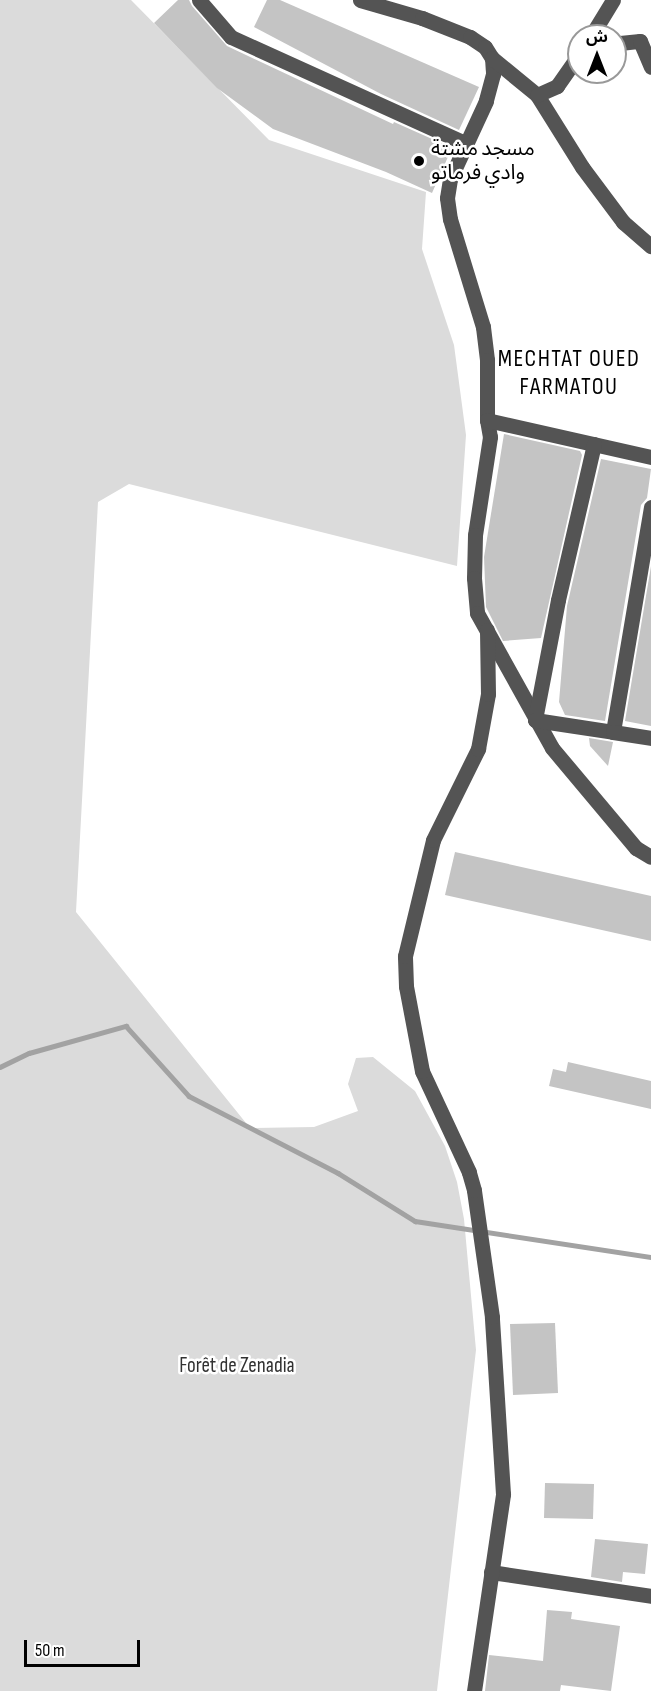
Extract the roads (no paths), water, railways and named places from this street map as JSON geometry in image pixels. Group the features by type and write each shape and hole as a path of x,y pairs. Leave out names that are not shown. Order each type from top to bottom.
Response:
{"street":[{"path":"199,0 231,37 465,143"},
{"path":"360,0 422,18 470,37 485,47 492,58 537,95 588,176 623,222 651,246"},
{"path":"598,24 613,0"},
{"path":"627,42 640,41 651,67"},
{"path":"492,58 494,74 486,101 450,179 447,198 450,219 483,327 487,360 487,420 490,437 475,535 474,578 477,613 552,748 628,838 651,857"},
{"path":"559,83 567,71"},
{"path":"537,95 567,78"},
{"path":"487,420 651,457"},
{"path":"535,720 558,600 594,444"},
{"path":"613,732 651,507"},
{"path":"474,1691 503,1494 492,1317 474,1190 422,1071 406,986 405,956 433,840 478,749 488,694 487,630"},
{"path":"535,720 651,738"},
{"path":"491,1572 651,1596"}],"waterway":[{"path":"0,1067 29,1053 126,1026 189,1096 338,1173 415,1221 651,1257"}],"place":[{"name":"مسجد مشتة وادي فرماتو","path":"419,161"}],"district":[{"name":"MECHTAT OUED FARMATOU","path":"569,373"}],"park label":[{"name":"Forêt de Zenadia","path":"237,1366"}]}
